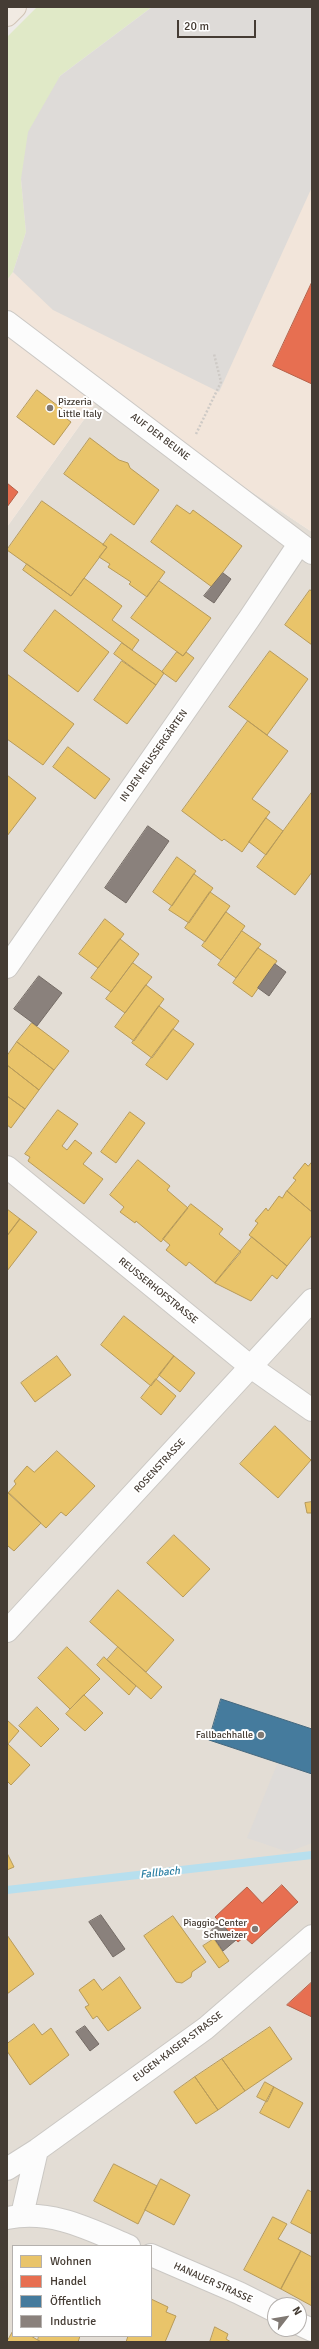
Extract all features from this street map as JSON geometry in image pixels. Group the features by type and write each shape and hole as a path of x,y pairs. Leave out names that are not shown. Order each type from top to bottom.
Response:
{"main road":[{"path":"7,15 15,7"}],"street":[{"name":"AUF DER BEUNE","path":"7,322 305,548"},
{"name":"IN DEN REUSSERGÄRTEN","path":"7,967 249,619 305,548"},
{"name":"REUSSERHOFSTRASSE","path":"7,1167 251,1367 312,1410"},
{"name":"ROSENSTRASSE","path":"7,1631 312,1300"},
{"name":"EUGEN-KAISER-STRASSE","path":"7,2169 37,2150 206,2028 312,1936"},
{"path":"37,2150 14,2216 68,2220 127,2245"},
{"name":"HANAUER STRASSE","path":"152,2255 239,2293 267,2307"}],"path":[{"path":"185,456 221,382 214,354"}],"shaded area":[{"path":"152,7 312,7 312,532 103,393 7,527 7,280 13,272 26,232 21,179"},
{"path":"152,7 312,7 312,187 219,392 53,310 13,272 26,232 21,179 28,132 60,76"},
{"path":"103,393 312,532 312,2342 7,2342 7,527"},
{"path":"278,1762 312,1774 312,1843 288,1852 247,1838"}],"green space":[{"path":"37,7 152,7 60,76 21,179 26,232 13,272 7,280 7,37"}],"building: Wohnen":[{"path":"37,390 70,415 67,419 71,422 54,445 17,417"},
{"path":"90,438 119,460 128,463 130,468 159,490 134,525 64,474"},
{"path":"42,501 107,547 71,596 7,550"},
{"path":"177,505 190,514 193,510 242,546 212,587 151,542"},
{"path":"111,534 165,572 147,597 129,584 131,582 108,567 110,564 99,557 107,547 103,545"},
{"path":"27,564 71,596 84,578 122,606 112,620 139,640 132,650 23,570"},
{"path":"159,581 211,618 183,656 131,618"},
{"path":"310,590 312,591 312,645 285,625"},
{"path":"55,610 109,652 78,692 24,651"},
{"path":"122,643 164,673 156,685 114,654"},
{"path":"270,651 308,679 267,735 229,707"},
{"path":"177,652 183,656 186,652 194,658 176,682 162,672"},
{"path":"122,661 156,685 127,724 94,700"},
{"path":"7,674 74,724 43,765 7,739"},
{"path":"248,721 288,751 252,799 270,812 242,852 224,839 222,841 182,811"},
{"path":"68,747 110,779 95,799 53,767"},
{"path":"7,775 36,798 7,836"},
{"path":"312,792 312,872 295,895 257,867"},
{"path":"266,818 283,831 266,855 249,842"},
{"path":"177,857 196,871 172,906 153,892"},
{"path":"194,874 213,888 189,923 169,910"},
{"path":"210,892 230,906 205,942 185,928"},
{"path":"226,912 245,926 221,960 202,946"},
{"path":"105,919 124,934 98,968 79,954"},
{"path":"242,931 261,944 236,978 218,965"},
{"path":"120,939 139,954 111,992 91,978"},
{"path":"258,948 277,961 252,997 233,983"},
{"path":"133,963 152,977 125,1013 106,999"},
{"path":"146,985 164,999 134,1041 115,1027"},
{"path":"159,1006 179,1021 152,1058 132,1043"},
{"path":"32,1023 69,1051 54,1070 17,1042"},
{"path":"173,1029 194,1044 167,1080 146,1065"},
{"path":"17,1042 54,1070 39,1090 7,1065 7,1056"},
{"path":"7,1065 39,1090 25,1109 7,1096"},
{"path":"7,1096 25,1109 11,1128 7,1125"},
{"path":"58,1110 78,1124 62,1146 67,1150 75,1140 92,1153 83,1164 103,1179 84,1204 28,1161 30,1157 25,1154"},
{"path":"130,1112 145,1123 116,1163 101,1152"},
{"path":"138,1160 170,1186 167,1190 188,1208 161,1242 136,1221 135,1223 120,1212 124,1207 110,1195"},
{"path":"312,1162 312,1212 287,1191 296,1180 293,1178 305,1163 308,1166"},
{"path":"287,1191 312,1212 312,1235 287,1266 249,1235 258,1223 255,1221 266,1208 268,1211 279,1196 282,1198"},
{"path":"191,1204 223,1229 219,1234 241,1252 215,1283 189,1262 186,1266 166,1250 170,1245 163,1239"},
{"path":"7,1209 20,1219 7,1236"},
{"path":"20,1219 37,1232 7,1271 7,1236"},
{"path":"252,1237 287,1266 277,1279 272,1275 251,1301 215,1283"},
{"path":"124,1316 174,1356 151,1386 101,1345"},
{"path":"57,1356 71,1375 35,1402 21,1383"},
{"path":"174,1356 195,1373 180,1392 159,1375"},
{"path":"156,1379 176,1396 161,1415 141,1398"},
{"path":"275,1426 311,1460 278,1498 240,1464"},
{"path":"57,1451 95,1486 66,1516 61,1512 46,1528 8,1493 16,1484 14,1481 27,1466 34,1472"},
{"path":"7,1491 41,1523 14,1551 8,1546 7,1548"},
{"path":"312,1502 312,1513 307,1513 305,1503"},
{"path":"174,1535 210,1569 183,1597 147,1563"},
{"path":"118,1590 174,1640 146,1672 90,1622"},
{"path":"67,1647 100,1679 70,1709 38,1678"},
{"path":"118,1647 162,1687 151,1699 107,1660"},
{"path":"104,1657 136,1686 129,1695 97,1665"},
{"path":"84,1695 103,1713 85,1731 66,1714"},
{"path":"37,1707 59,1729 41,1747 19,1726"},
{"path":"7,1720 19,1731 7,1745"},
{"path":"8,1744 30,1765 11,1785 7,1781"},
{"path":"7,1853 14,1867 7,1870"},
{"path":"173,1916 206,1962 192,1972 191,1977 182,1983 176,1982 144,1936"},
{"path":"7,1935 34,1974 7,1994"},
{"path":"214,1939 229,1961 219,1968 203,1946"},
{"path":"120,1977 141,2008 108,2031 97,2016 93,2019 85,2007 89,2005 79,1990 94,1979 102,1990"},
{"path":"34,2024 42,2035 51,2028 69,2055 30,2085 7,2051 7,2044"},
{"path":"270,2027 292,2059 245,2091 222,2059"},
{"path":"222,2059 245,2091 218,2110 195,2077"},
{"path":"195,2077 218,2110 196,2124 174,2092"},
{"path":"265,2082 274,2087 267,2102 257,2097"},
{"path":"274,2087 303,2103 289,2128 260,2113"},
{"path":"114,2164 157,2186 138,2224 94,2201"},
{"path":"161,2179 190,2195 174,2225 145,2210"},
{"path":"308,2190 312,2192 312,2234 291,2223"},
{"path":"273,2217 287,2224 278,2239 301,2251 281,2289 244,2270"},
{"path":"301,2251 312,2257 312,2306 307,2303 307,2297 296,2297 281,2289"},
{"path":"152,2299 168,2307 166,2312 176,2316 165,2342 126,2342 128,2337 152,2337"},
{"path":"215,2327 228,2334 226,2339 231,2342 210,2342"},
{"path":"12,2333 12,2337 33,2337 41,2342 7,2342"},
{"path":"39,2337 80,2337 78,2342 41,2342 38,2340"}],"building: Handel":[{"path":"312,282 312,384 273,366"},
{"path":"7,483 18,492 7,507"},
{"path":"282,1885 298,1902 252,1944 244,1937 238,1942 215,1917 247,1887 262,1903"},
{"path":"312,1982 312,2017 287,2005"}],"building: Öffentlich":[{"name":"Fallbachhalle","path":"221,1699 312,1729 312,1774 209,1740"}],"building: Industrie":[{"path":"223,573 231,579 214,603 204,596"},
{"path":"148,826 169,841 126,903 105,888"},
{"path":"275,964 286,972 269,996 258,988"},
{"path":"39,976 62,993 37,1026 14,1009"},
{"path":"101,1915 125,1949 113,1957 89,1922"},
{"path":"220,1922 236,1940 223,1951 210,1932"},
{"path":"85,2026 99,2044 90,2051 76,2032"}],"waterway":[{"name":"Fallbach","path":"7,1890 312,1855"}],"place":[{"name":"Pizzeria Little Italy","path":"50,408"},
{"name":"Fallbachhalle","path":"261,1735"},
{"name":"Piaggio-Center Schweizer","path":"255,1929"}]}
